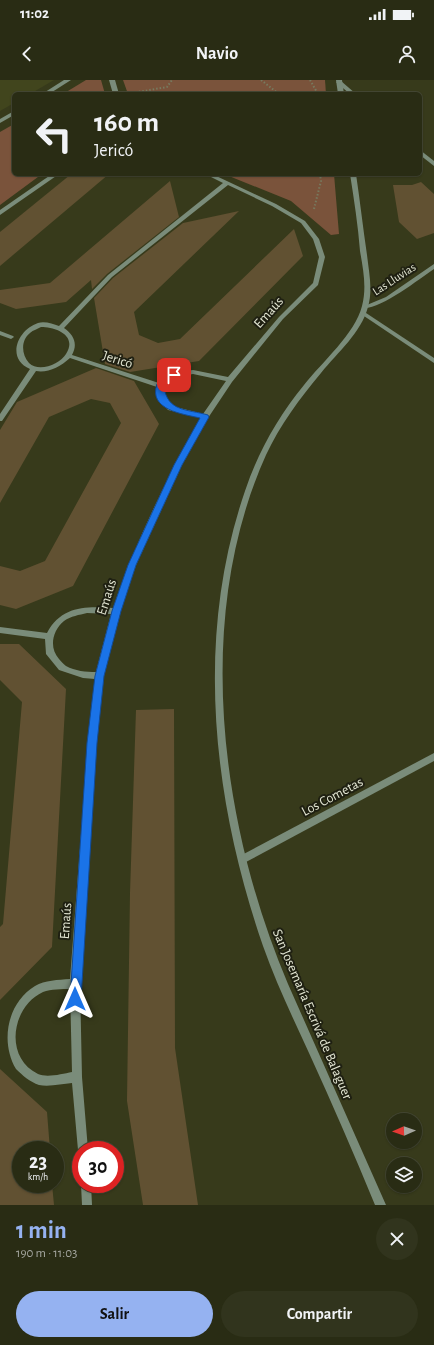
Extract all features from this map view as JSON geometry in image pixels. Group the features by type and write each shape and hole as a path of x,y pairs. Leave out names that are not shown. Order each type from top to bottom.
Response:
{"street":[{"path":"48,92 68,80"},
{"path":"112,80 115,92"},
{"path":"339,81 341,92"},
{"path":"339,81 351,92"},
{"path":"0,121 12,114"},
{"path":"422,154 434,164"},
{"path":"0,213 53,176"},
{"name":"Emaús","path":"82,1141 77,1077 75,983 92,743 99,676 116,611 132,565 178,465 205,417 230,380 281,318 316,284 322,257 316,239 303,222 274,205 212,176"},
{"name":"San Josemaría Escrivá de Balaguer","path":"353,176 367,283 364,310 349,337 301,392 280,422 264,452 248,491 237,526 228,565 220,630 220,712 227,783 254,906 283,986 381,1205"},
{"path":"61,328 110,276 227,183"},
{"name":"Las Lluvias","path":"364,310 388,298 434,266"},
{"path":"364,310 434,361"},
{"path":"0,333 15,334 40,325 61,328 72,340 72,348 69,356 54,366 34,369 15,364"},
{"path":"7,344 15,334"},
{"name":"Jericó","path":"69,356 160,386"},
{"path":"0,419 34,369"},
{"path":"205,417 170,408 161,398 160,386 174,375 193,372 230,380"},
{"path":"99,676 83,675 62,668 50,654 49,636 57,623 69,614 85,610 116,611"},
{"path":"0,630 49,636"},
{"name":"Los Cometas","path":"243,859 434,757"},
{"path":"75,983 41,988 24,999 12,1015 4,1034 10,1054 21,1071 39,1080 77,1077"},
{"path":"86,1193 87,1205"}],"path":[{"path":"138,92 167,87 172,80"},
{"path":"261,80 276,92"},
{"path":"310,80 317,92"},
{"path":"316,239 314,208 321,182 320,176"}],"shaded area":[{"path":"0,80 54,80 33,92 12,92 12,104 0,111"},
{"path":"86,80 101,80 104,92 66,92"},
{"path":"123,80 325,80 326,92 127,92"},
{"path":"12,125 12,176 39,176 0,205 0,132"},
{"path":"229,176 334,176 339,234 331,235 291,201"}],"building":[{"path":"69,176 107,176 0,266 0,232"},
{"path":"170,181 179,217 107,274 92,289 91,280 66,302 16,309 0,303 0,290 50,283"},
{"path":"421,182 434,194 434,233 417,239 399,222 393,185 412,185"},
{"path":"239,211 134,312 139,335 158,343 180,339 294,229 303,256 199,361 130,372 105,364 94,298 113,278 183,223"},
{"path":"96,368 134,381 159,424 73,586 16,609 0,605 0,566 20,571 45,561 121,423 110,403 91,399 49,417 0,503 0,430 17,402"},
{"path":"0,644 19,644 66,689 52,947 0,1000 0,927 3,924 22,702 0,680"},
{"path":"174,709 175,1048 198,1205 143,1205 127,1101 130,893 136,710"},
{"path":"0,1069 47,1112 49,1141 12,1141 12,1193 53,1193 54,1205 0,1205"}],"route":[{"path":"75,999 92,743 99,676 116,611 132,565 178,465 205,417 170,408 161,398 160,386 174,375"}]}
